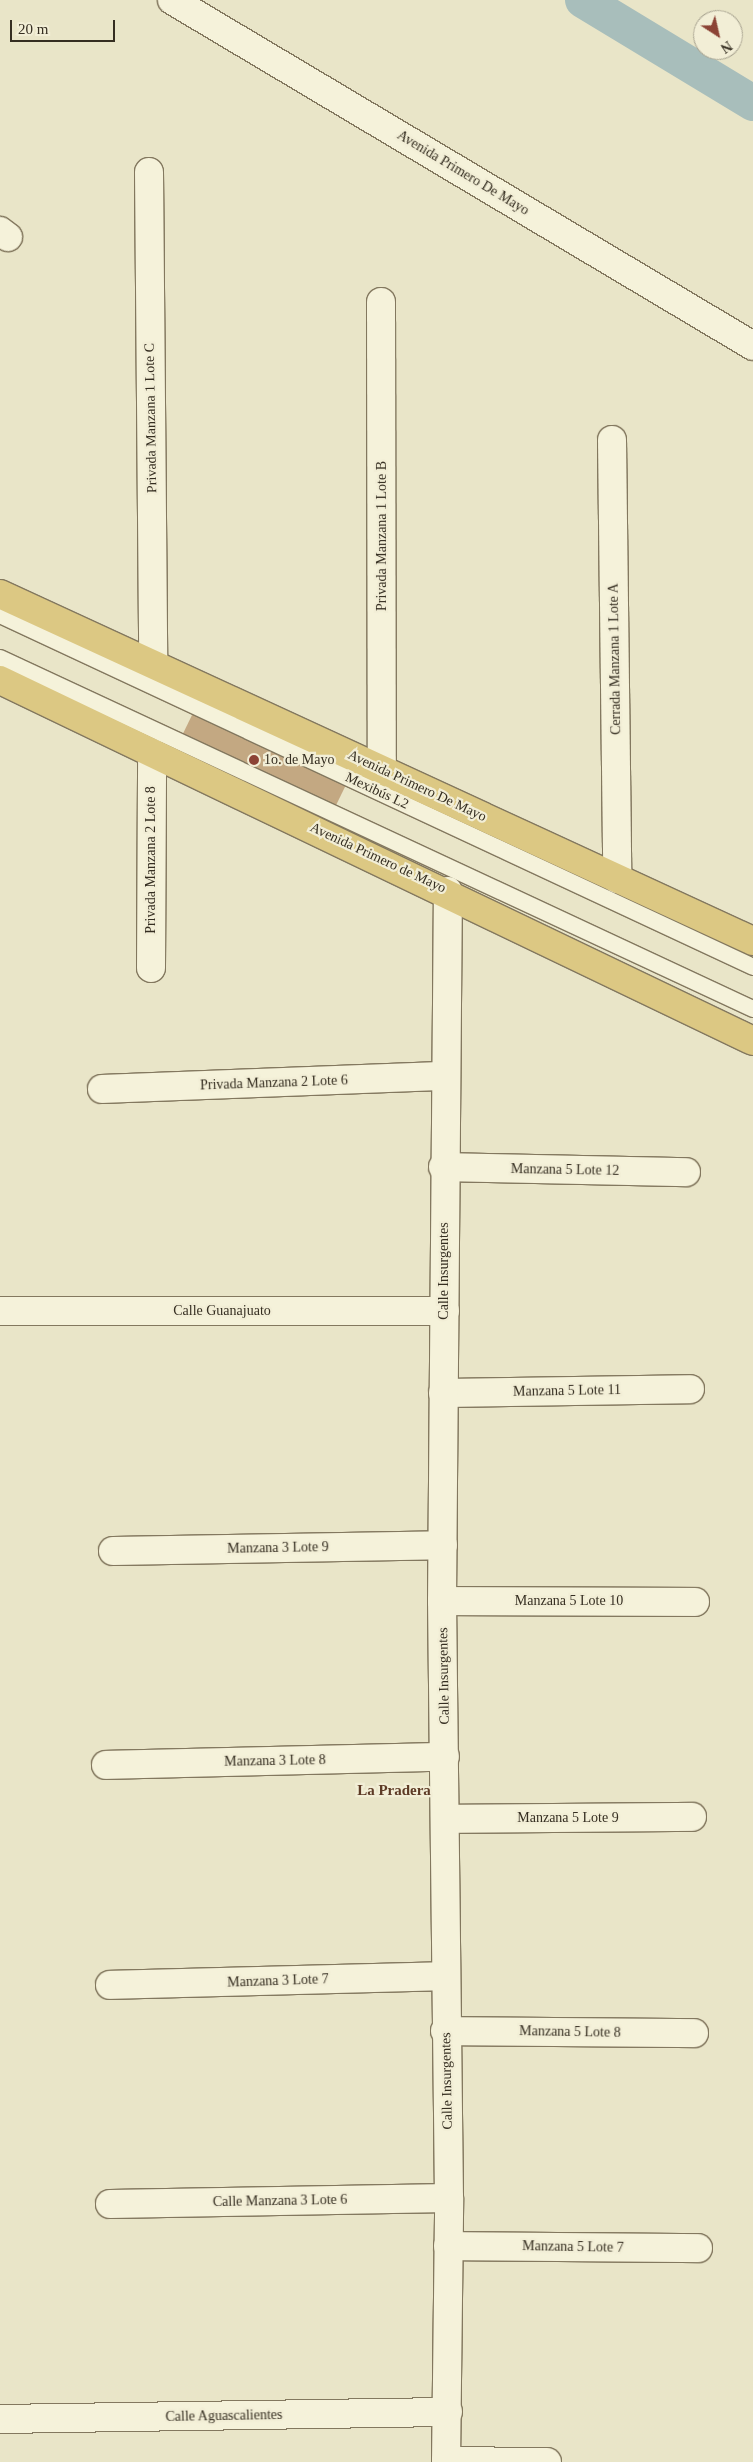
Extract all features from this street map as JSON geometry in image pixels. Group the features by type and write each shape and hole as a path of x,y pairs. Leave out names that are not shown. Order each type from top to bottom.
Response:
{"highway":[{"name":"Avenida Primero De Mayo","path":"0,594 753,941"},
{"name":"Avenida Primero de Mayo","path":"0,680 448,891 753,1040"}],"street":[{"name":"Avenida Primero De Mayo","path":"172,0 753,346"},
{"name":"Privada Manzana 1 Lote C","path":"149,172 153,664"},
{"name":"Privada Manzana 1 Lote B","path":"381,302 382,770"},
{"name":"Cerrada Manzana 1 Lote A","path":"612,440 617,879"},
{"name":"Privada Manzana 2 Lote 8","path":"151,968 152,753"},
{"name":"Calle Insurgentes","path":"446,2462 450,2198 445,2031 445,1757 442,1601 445,1312 443,1168 448,891"},
{"name":"Privada Manzana 2 Lote 6","path":"102,1089 446,1076"},
{"name":"Manzana 5 Lote 12","path":"443,1168 686,1172"},
{"name":"Calle Guanajuato","path":"0,1311 445,1312"},
{"name":"Manzana 5 Lote 11","path":"444,1392 690,1389"},
{"name":"Manzana 3 Lote 9","path":"113,1550 443,1545"},
{"name":"Manzana 5 Lote 10","path":"442,1601 696,1602"},
{"name":"Manzana 3 Lote 8","path":"106,1765 445,1757"},
{"name":"Manzana 5 Lote 9","path":"445,1819 692,1817"},
{"name":"Manzana 3 Lote 7","path":"110,1985 446,1976"},
{"name":"Manzana 5 Lote 8","path":"445,2031 694,2033"},
{"name":"Calle Manzana 3 Lote 6","path":"110,2204 450,2198"},
{"name":"Manzana 5 Lote 7","path":"448,2246 698,2248"},
{"name":"Calle Aguascalientes","path":"0,2419 448,2412"},
{"path":"446,2462 547,2462"}],"lane":[{"name":"Mexibús L2","path":"0,615 753,966"},
{"path":"0,658 753,1009"}],"building":[{"path":"194,711 346,785 333,812 181,738"}],"waterway":[{"path":"583,0 753,103"}],"place":[{"name":"1o. de Mayo","path":"254,760"}],"district":[{"name":"La Pradera","path":"394,1791"}]}
